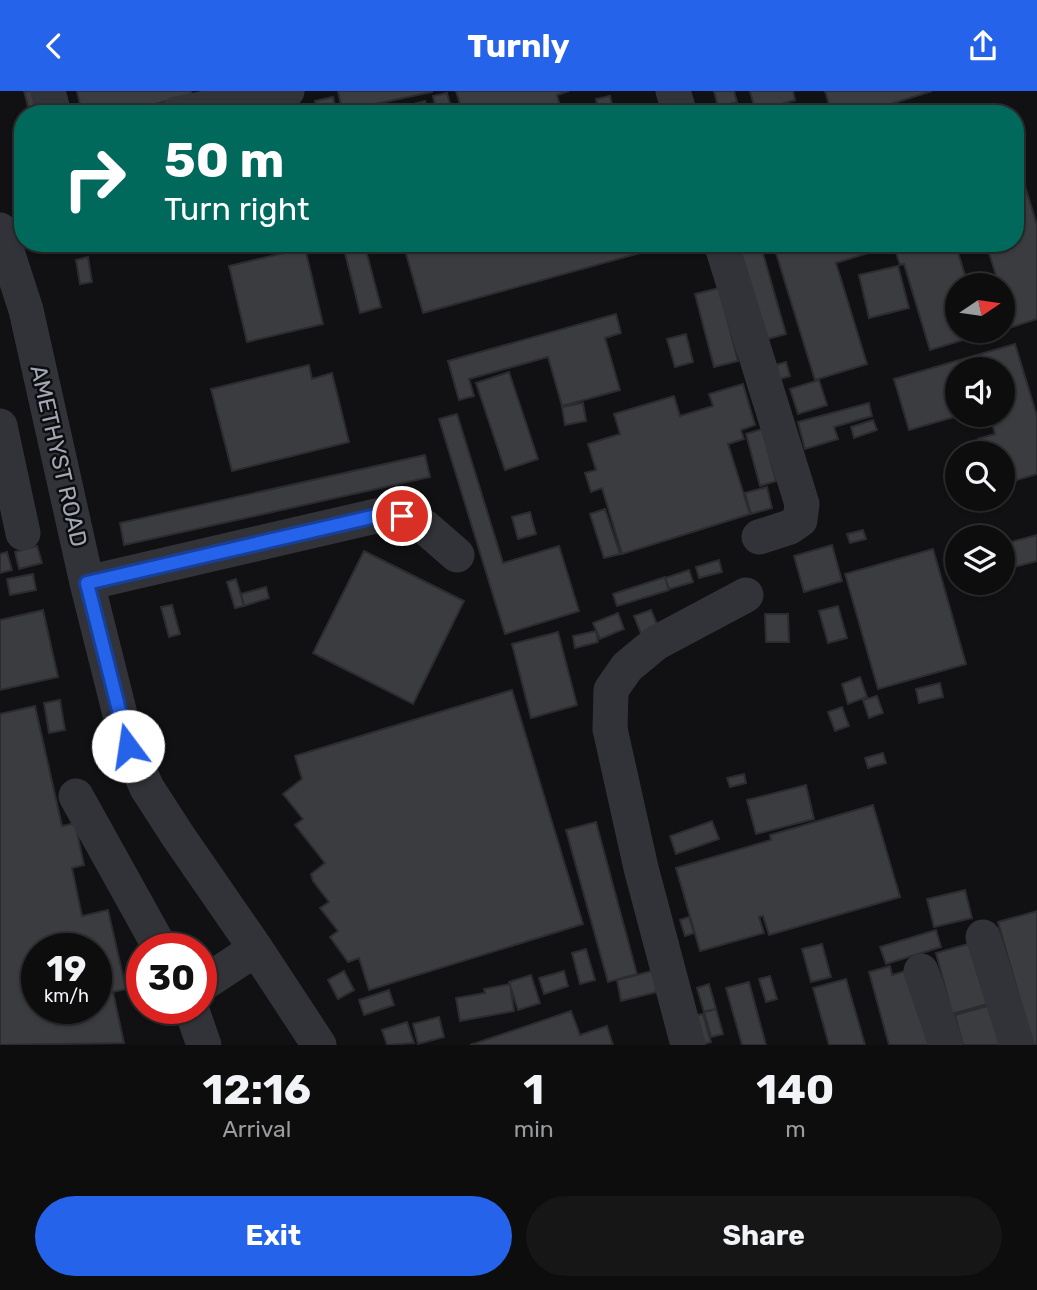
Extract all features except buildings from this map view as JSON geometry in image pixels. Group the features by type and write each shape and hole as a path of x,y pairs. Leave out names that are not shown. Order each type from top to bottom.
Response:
{"street":[{"path":"220,105 288,91"},
{"name":"AMETHYST ROAD","path":"0,230 26,310 87,583 128,746 147,788 319,1045"},
{"path":"724,252 802,504 800,520 790,527 758,537"},
{"path":"0,426 12,535 73,521"},
{"path":"87,583 376,516 402,516 426,528 457,555"},
{"path":"688,1045 641,868 610,729 611,690 628,667 656,643 746,595"},
{"path":"76,796 151,933"},
{"path":"983,937 1017,1045"},
{"path":"217,975 256,949"},
{"path":"921,971 946,1045"},
{"path":"197,1024 204,1045"}],"route":[{"path":"128,746 87,583 376,516 402,516"}]}
